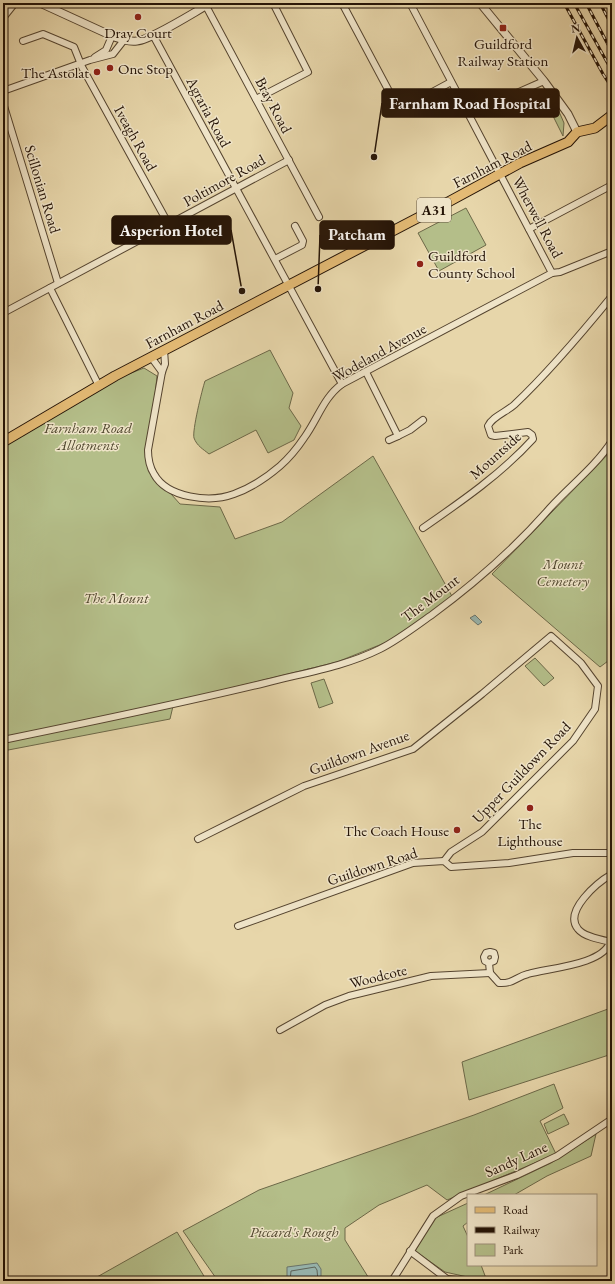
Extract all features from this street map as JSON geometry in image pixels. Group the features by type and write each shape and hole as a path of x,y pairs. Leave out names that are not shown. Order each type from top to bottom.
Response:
{"main road":[{"name":"Farnham Road","path":"3,442 164,350 500,173 568,142 577,132 589,130 602,123 612,115"}],"street":[{"path":"3,18 15,3"},
{"path":"40,3 112,36 124,40 137,41 209,4"},
{"path":"256,100 308,72 273,3"},
{"path":"342,3 399,110 451,82"},
{"name":"Wherwell Road","path":"410,3 552,273"},
{"path":"480,3 544,81 568,114 577,132"},
{"name":"Bray Road","path":"209,4 256,100 319,217"},
{"name":"Iveagh Road","path":"23,41 43,34 74,47 80,63 169,225"},
{"name":"Agraria Road","path":"153,34 235,189 275,259 288,286 342,384"},
{"path":"90,60 106,50 112,36"},
{"path":"3,91 80,63 113,54 124,40"},
{"path":"469,114 544,81"},
{"name":"Scillonian Road","path":"3,103 58,283"},
{"name":"Poltimore Road","path":"3,313 289,160"},
{"path":"529,229 612,185"},
{"path":"275,259 302,245 303,241 295,226"},
{"name":"Wodeland Avenue","path":"164,350 165,364 162,372 150,433 148,461 154,475 167,486 186,496 207,499 232,495 256,484 281,465 304,438 323,403 342,384 552,273 560,272 612,251"},
{"path":"50,288 99,386"},
{"name":"Mountside","path":"423,528 474,492 517,456 533,439 532,435 528,432 495,436 491,435 488,426 490,422 513,406 579,336 612,296"},
{"path":"151,357 162,372"},
{"path":"366,372 398,436"},
{"path":"389,440 410,430 423,420"},
{"name":"The Mount","path":"3,740 169,706 336,665 380,649 424,621 483,574 543,517 599,459 612,441"},
{"name":"Guildown Avenue","path":"198,838 304,786 413,749 551,636"},
{"name":"Upper Guildown Road","path":"444,860 451,852 482,832 573,741 596,709 598,686 581,663 551,636"},
{"name":"Guildown Road","path":"238,926 413,863 444,860 451,867 509,863 572,853 612,853"},
{"path":"489,963 490,973 499,983 508,984 527,974 565,968 604,951 611,942 578,930 574,913 588,892 612,874"},
{"name":"Woodcote","path":"280,1030 325,1005 350,996 431,976 490,973"},
{"name":"Sandy Lane","path":"392,1281 433,1216 461,1196 517,1175 557,1156 612,1119"},
{"path":"410,1251 447,1280 467,1281"}],"green space":[{"path":"557,107 564,123 563,136 550,110"},
{"path":"466,208 486,245 439,271 418,233"},
{"path":"270,350 293,393 289,408 301,426 294,440 268,453 256,430 209,454 200,447 194,438 194,427 205,381"},
{"name":"The Mount","path":"144,368 157,376 148,450 154,475 180,504 220,507 235,539 282,522 373,456 453,598 387,642 337,662 174,702 170,719 3,751 3,444 116,379"},
{"name":"Mount Cemetery","path":"612,450 612,658 600,667 492,574"},
{"path":"535,658 554,678 544,686 525,666"},
{"path":"324,679 333,703 319,708 311,683"},
{"path":"608,1009 612,1018 612,1054 469,1100 462,1062"},
{"name":"Piccard's Rough","path":"554,1084 563,1108 540,1121 556,1154 447,1200 427,1185 379,1205 345,1228 345,1240 370,1280 374,1281 218,1281 183,1231 259,1190 474,1115"},
{"path":"564,1114 569,1124 548,1134 544,1124"},
{"path":"596,1134 591,1156 547,1176 516,1194 486,1194 551,1163"},
{"path":"467,1203 467,1223 463,1226 467,1235 467,1266 481,1266 487,1281 473,1281 472,1278 445,1272 415,1251 435,1218"},
{"path":"177,1232 207,1281 87,1281 97,1277"}],"water":[{"path":"475,615 482,622 478,625 470,618"},
{"path":"317,1263 321,1269 321,1281 287,1281 287,1267"}],"railway":[{"path":"564,3 612,88"},
{"path":"574,3 612,71"},
{"path":"586,3 612,52"},
{"path":"600,3 612,26"}],"place":[{"name":"Dray Court","path":"138,17"},
{"name":"Guildford Railway Station","path":"503,28"},
{"name":"One Stop","path":"110,68"},
{"name":"The Astolat","path":"97,72"},
{"name":"Farnham Road Hospital","path":"374,157"},
{"name":"Guildford County School","path":"420,264"},
{"name":"Patcham","path":"318,289"},
{"name":"Asperion Hotel","path":"242,291"},
{"name":"The Lighthouse","path":"530,808"},
{"name":"The Coach House","path":"457,830"}],"park label":[{"name":"Farnham Road Allotments","path":"88,436"}]}
